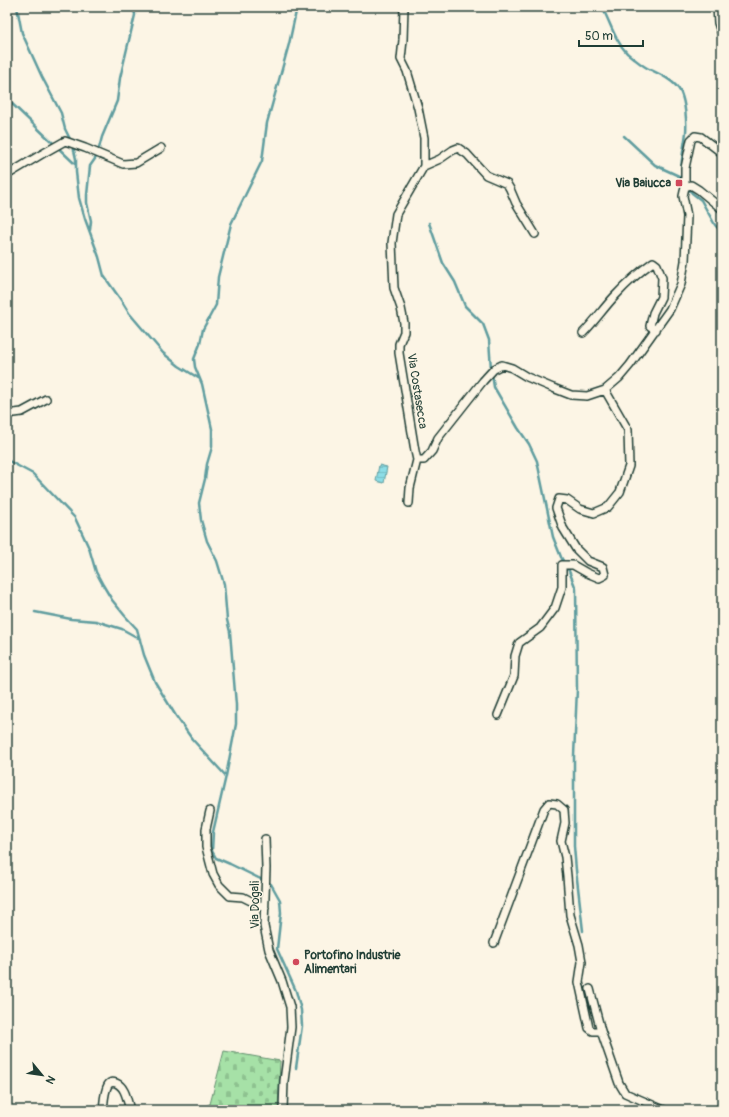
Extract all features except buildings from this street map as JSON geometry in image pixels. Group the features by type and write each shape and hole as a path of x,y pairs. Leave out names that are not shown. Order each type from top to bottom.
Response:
{"street":[{"path":"404,7 401,59 407,71 418,108 424,138 424,166 458,148 464,151 474,160 486,175 507,184 516,204 535,234"},
{"path":"717,7 718,23 722,35"},
{"path":"418,460 424,460 427,457 432,451 438,438 483,381 494,369 502,365 512,368 527,377 571,395 587,396 605,390 619,378 630,366 670,309 681,284 685,261 687,216 683,196 685,187 685,168 692,140 695,136 701,137 722,153"},
{"path":"7,174 65,141 123,164 136,163 161,148"},
{"name":"Via Costasecca","path":"409,503 410,488 418,460 415,451 399,353 399,344 404,332 404,323 401,308 394,288 392,243 396,214 424,166"},
{"path":"685,187 691,185 722,209"},
{"path":"583,333 595,321 613,298 640,271 653,262 657,264 662,278 661,297 650,326 656,330"},
{"path":"498,715 514,676 515,656 519,643 540,628 555,608 562,587 562,565 572,565 599,578 605,575 603,567 588,560 576,549 563,528 556,508 559,499 568,500 580,509 594,513 608,507 620,492 629,466 628,430 605,390"},
{"path":"7,414 22,412 46,399"},
{"path":"494,943 544,809 549,803 557,804 564,810 565,823 561,841 565,857 570,915 582,962 579,982 589,1028 593,1031 601,1031"},
{"path":"210,811 206,829 206,848 213,874 219,885 230,896 243,897 265,908"},
{"name":"Via Dogali","path":"265,840 266,868 264,926 269,950 282,981 290,1007 291,1027 284,1081 283,1110"},
{"path":"590,989 601,1031 625,1093 664,1110"},
{"path":"103,1110 108,1086 113,1082 122,1087 130,1110"}],"green space":[{"path":"224,1051 280,1061 278,1110 195,1110 210,1104"}],"water":[{"path":"379,465 387,467 384,483 376,481"}],"waterway":[{"path":"17,7 22,33 42,77 61,113 65,129 71,141"},
{"path":"90,230 91,221 87,203 90,166 97,156 102,137 117,101 120,78 135,15 134,7"},
{"path":"296,1068 302,1026 301,1010 296,991 277,949 281,913 280,900 271,884 216,858 212,851 213,832 236,724 236,705 230,632 227,620 224,584 217,561 207,541 201,520 199,503 212,447 212,429 202,384 195,367 194,359 200,344 203,329 216,305 218,277 231,224 262,161 267,123 289,44 297,7"},
{"path":"602,7 616,37 627,53 644,66 671,81 681,93 685,107 686,123 681,164 683,181"},
{"path":"7,99 75,164"},
{"path":"624,136 655,165 681,177"},
{"path":"73,146 76,159 79,198 104,276 129,313 163,353 179,366 200,379"},
{"path":"688,188 701,200 715,225 722,233"},
{"path":"429,223 443,263 455,282 465,306 483,324 489,340 491,369"},
{"path":"492,374 494,387 529,444 537,461 553,537 576,589 577,689 574,756 574,846 583,931"},
{"path":"7,460 33,474 75,518 89,548 96,572 103,585 112,600 137,629 144,655 155,682 192,739 226,776"},
{"path":"35,612 71,619 96,621 122,629 140,639"}],"place":[{"name":"Via Baiucca","path":"679,183"},
{"name":"Portofino Industrie Alimentari","path":"296,962"}]}
